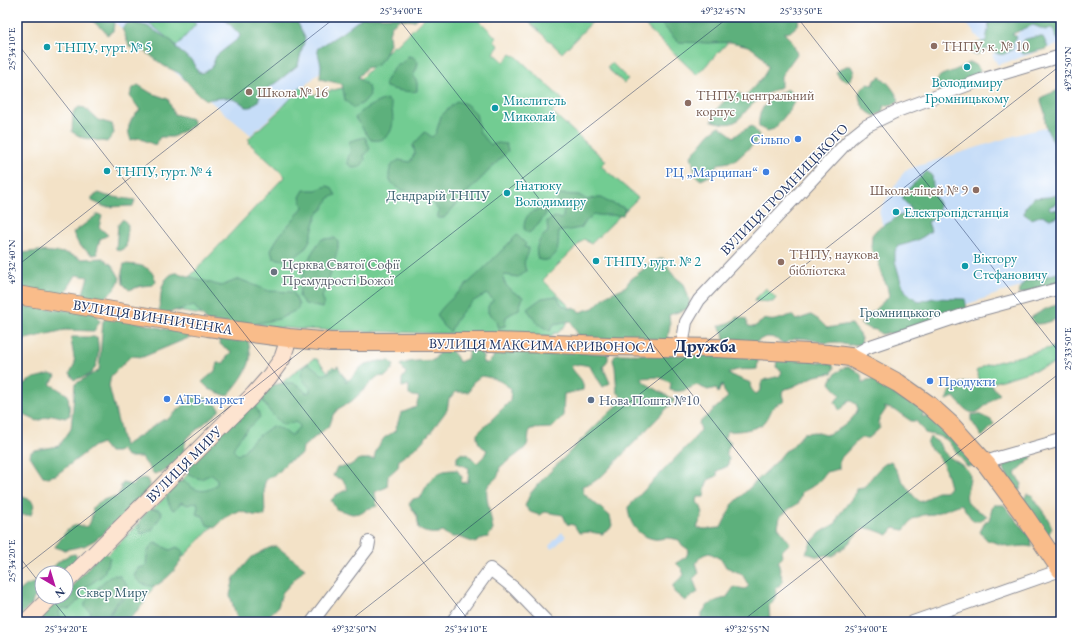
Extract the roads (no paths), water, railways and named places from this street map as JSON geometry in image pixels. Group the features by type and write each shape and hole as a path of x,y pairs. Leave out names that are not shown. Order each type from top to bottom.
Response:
{"main road":[{"name":"ВУЛИЦЯ ВИННИЧЕНКА","path":"17,295 151,318 289,338"},
{"name":"ВУЛИЦЯ МАКСИМА КРИВОНОСА","path":"289,338 330,342 492,342 682,347 828,354 850,357 898,383 929,405 950,424 987,465 1024,515 1061,570"},
{"name":"ВУЛИЦЯ МИРУ","path":"74,574 254,394 282,359 289,338"},
{"path":"26,622 43,605"}],"street":[{"name":"ВУЛИЦЯ ГРОМНИЦЬКОГО","path":"682,347 686,322 699,300 851,138 866,126 897,111 981,80 1061,56"},
{"path":"850,357 868,347 972,312 1061,288"},
{"path":"987,465 992,460 1001,456 1061,440"},
{"path":"312,622 368,548 369,542"},
{"path":"452,622 490,569 514,588 547,622"},
{"path":"913,622 1061,570"}],"place":[{"name":"ТНПУ, к. № 10","path":"934,46"},
{"name":"ТНПУ, гурт. № 5","path":"47,47"},
{"name":"Володимиру Громницькому","path":"967,67"},
{"name":"Школа № 16","path":"249,92"},
{"name":"ТНПУ, центральний корпус","path":"688,103"},
{"name":"Мислитель Миколай","path":"495,108"},
{"name":"Сільпо","path":"798,139"},
{"name":"ТНПУ, гурт. № 4","path":"107,171"},
{"name":"РЦ „Марципан“","path":"766,172"},
{"name":"Школа-ліцей № 9","path":"976,190"},
{"name":"Гнатюку Володимиру","path":"507,193"},
{"name":"Електропідстанція","path":"896,212"},
{"name":"ТНПУ, гурт. № 2","path":"596,261"},
{"name":"ТНПУ, наукова бібліотека","path":"781,262"},
{"name":"Віктору Стефановичу","path":"965,266"},
{"name":"Церква Святої Софії Премудрості Божої","path":"274,272"},
{"name":"Продукти","path":"930,381"},
{"name":"АТБ-маркет","path":"167,399"},
{"name":"Нова Пошта №10","path":"591,400"}],"district":[{"name":"Дружба","path":"705,345"}],"park label":[{"name":"Дендрарій ТНПУ","path":"438,195"},
{"name":"Громницького","path":"900,312"},
{"name":"Сквер Миру","path":"112,592"}]}
